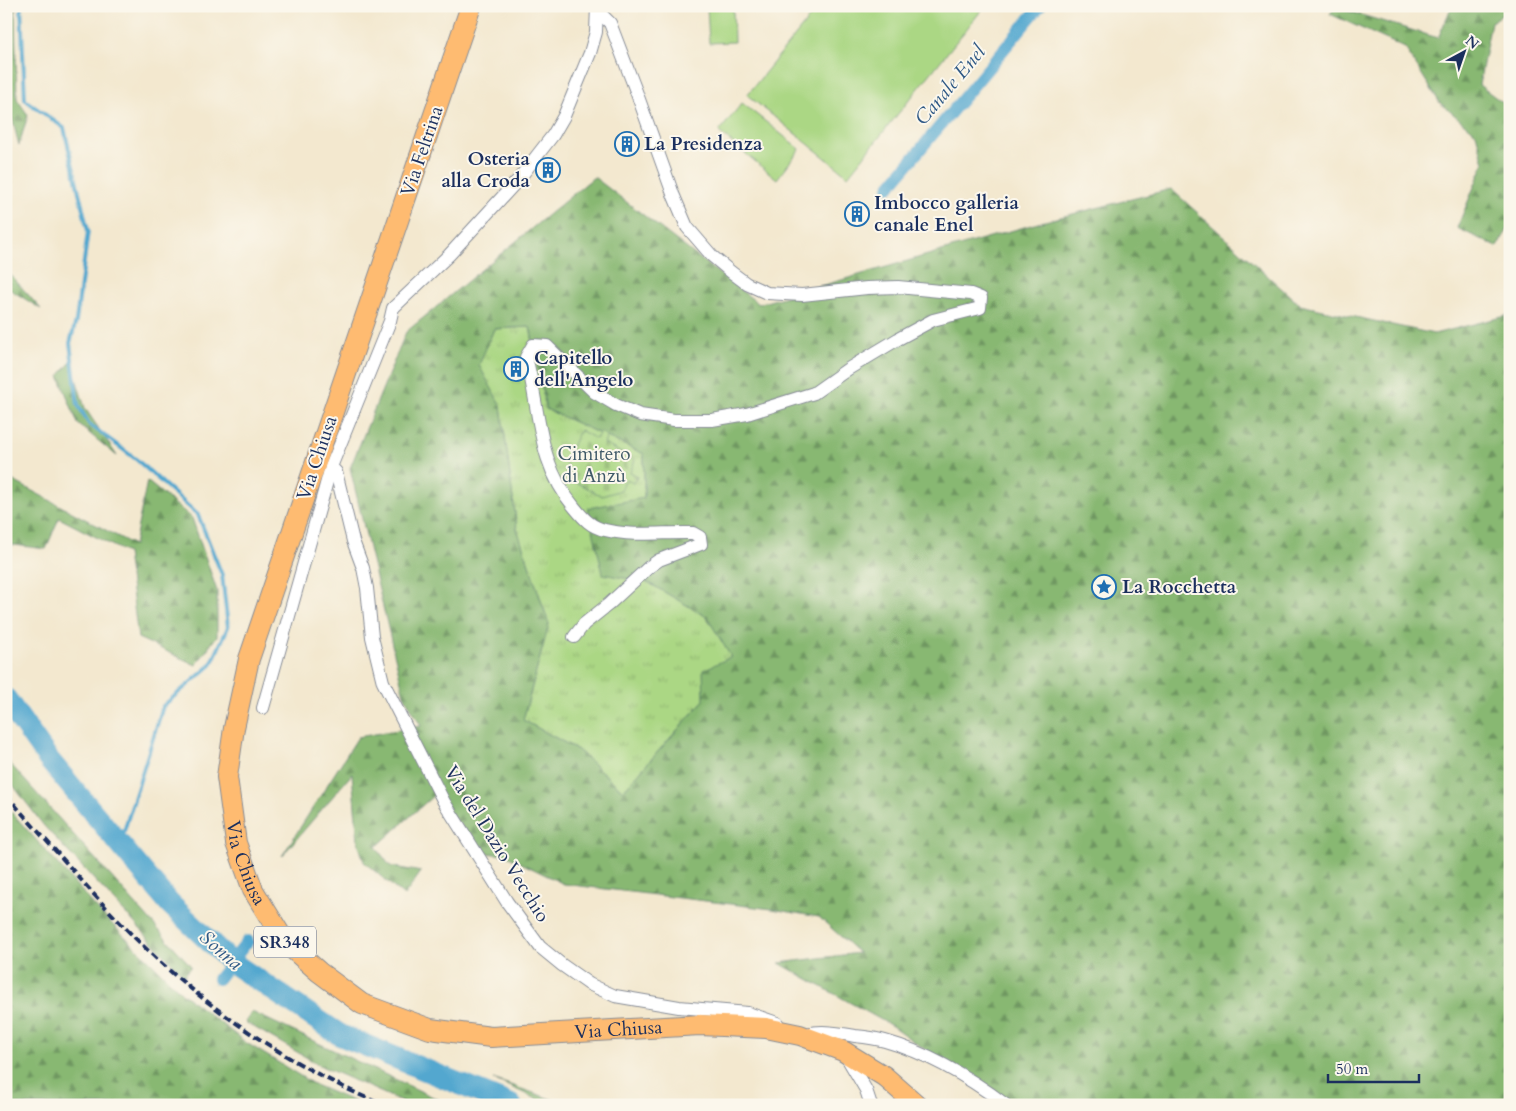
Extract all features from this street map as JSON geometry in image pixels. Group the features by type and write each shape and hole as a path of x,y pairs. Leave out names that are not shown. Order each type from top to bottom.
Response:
{"main road":[{"name":"Via Feltrina","path":"373,296 470,6"},
{"name":"Via Chiusa","path":"373,296 249,659 234,728 227,777 236,842 253,890 285,942 318,972 362,1004 430,1030 490,1037 700,1024 766,1028 800,1035 843,1051 884,1076 917,1105"}],"street":[{"path":"263,708 331,467 390,321 393,308 449,255 518,180 553,135 564,116 590,53 596,32 597,9"},
{"path":"574,637 584,624 649,567 659,560 701,544 700,536 693,533 627,533 605,530 588,524 553,475 546,457 541,438 533,382 526,357 533,345 547,346 594,392 616,405 640,415 674,420 712,420 747,414 814,393 848,369 933,320 980,308 981,298 971,294 898,286 802,295 767,293 747,284 731,272 712,256 687,227 672,194 610,23 597,9"},
{"name":"Via del Dazio Vecchio","path":"331,467 336,472 353,540 363,568 372,637 383,682 444,802 506,902 540,947 589,984 615,996 678,1007 748,1013 781,1024 800,1035"},
{"path":"800,1035 816,1032 846,1034 885,1041 932,1060 978,1084 1006,1105"},
{"path":"843,1051 866,1090 871,1105"}],"green space":[{"path":"8,6 15,6 17,99 28,115 19,145 6,95"},
{"path":"707,6 733,6 734,42 709,43"},
{"path":"819,6 985,6 848,176 747,95"},
{"path":"1452,6 1510,6 1510,10 1491,22 1479,85 1510,108 1510,226 1497,247 1457,228 1484,163 1476,133 1440,103 1405,48 1330,14 1335,7 1438,38"},
{"path":"742,103 800,149 777,179 719,132"},
{"path":"594,177 759,304 1045,221 1171,189 1300,305 1434,334 1510,315 1510,1105 1003,1105 892,1026 779,963 859,953 819,917 772,909 564,884 505,855 484,853 434,795 376,847 390,866 421,872 404,896 364,862 358,842 352,774 282,856 358,737 421,726 404,695 350,468 406,332","holes":["530,327 546,409 644,454 644,498 588,508 603,574 649,583 707,617 731,657 703,670 704,700 623,791 578,750 523,720 549,624 517,529 501,406 479,365 494,329"]},
{"path":"6,270 41,309 6,287"},
{"path":"530,327 546,409 644,454 644,498 603,573 649,583 707,617 732,657 704,700 623,791 578,750 523,720 549,624 517,529 501,406 478,365 494,329"},
{"path":"71,362 85,408 117,456 78,424 59,376"},
{"name":"Cimitero di Anzù","path":"580,430 596,439 600,432 607,436 604,444 635,460 630,472 637,476 633,483 626,479 621,490 602,496 572,480 565,461"},
{"path":"6,477 134,545 147,481 192,518 217,591 217,636 196,665 138,638 127,553 59,518 46,549 6,544"},
{"path":"6,759 191,966 184,976 44,826 6,776"},
{"path":"6,806 102,914 183,994 245,1042 315,1085 362,1105 6,1105"},
{"path":"252,1012 450,1105 410,1105 323,1067 245,1022"},
{"path":"493,1079 568,1105 550,1105"}],"waterway":[{"path":"21,6 25,100 64,128 88,231 76,321 70,343 78,405 89,424 137,460 198,515 222,575 228,627 211,665 163,706 120,844"},
{"name":"Canale Enel","path":"889,187 1040,6"},
{"name":"Sonna","path":"6,699 49,760 170,904 231,962 340,1035 511,1105"},
{"name":"Canale Enel","path":"218,979 248,941"}],"railway":[{"path":"6,794 117,920 193,991 244,1029 297,1063 383,1105"}],"place":[{"name":"La Presidenza","path":"627,144"},
{"name":"Osteria alla Croda","path":"548,170"},
{"name":"Imbocco galleria canale Enel","path":"857,214"},
{"name":"Capitello dell'Angelo","path":"516,369"},
{"name":"La Rocchetta","path":"1104,587"}]}
